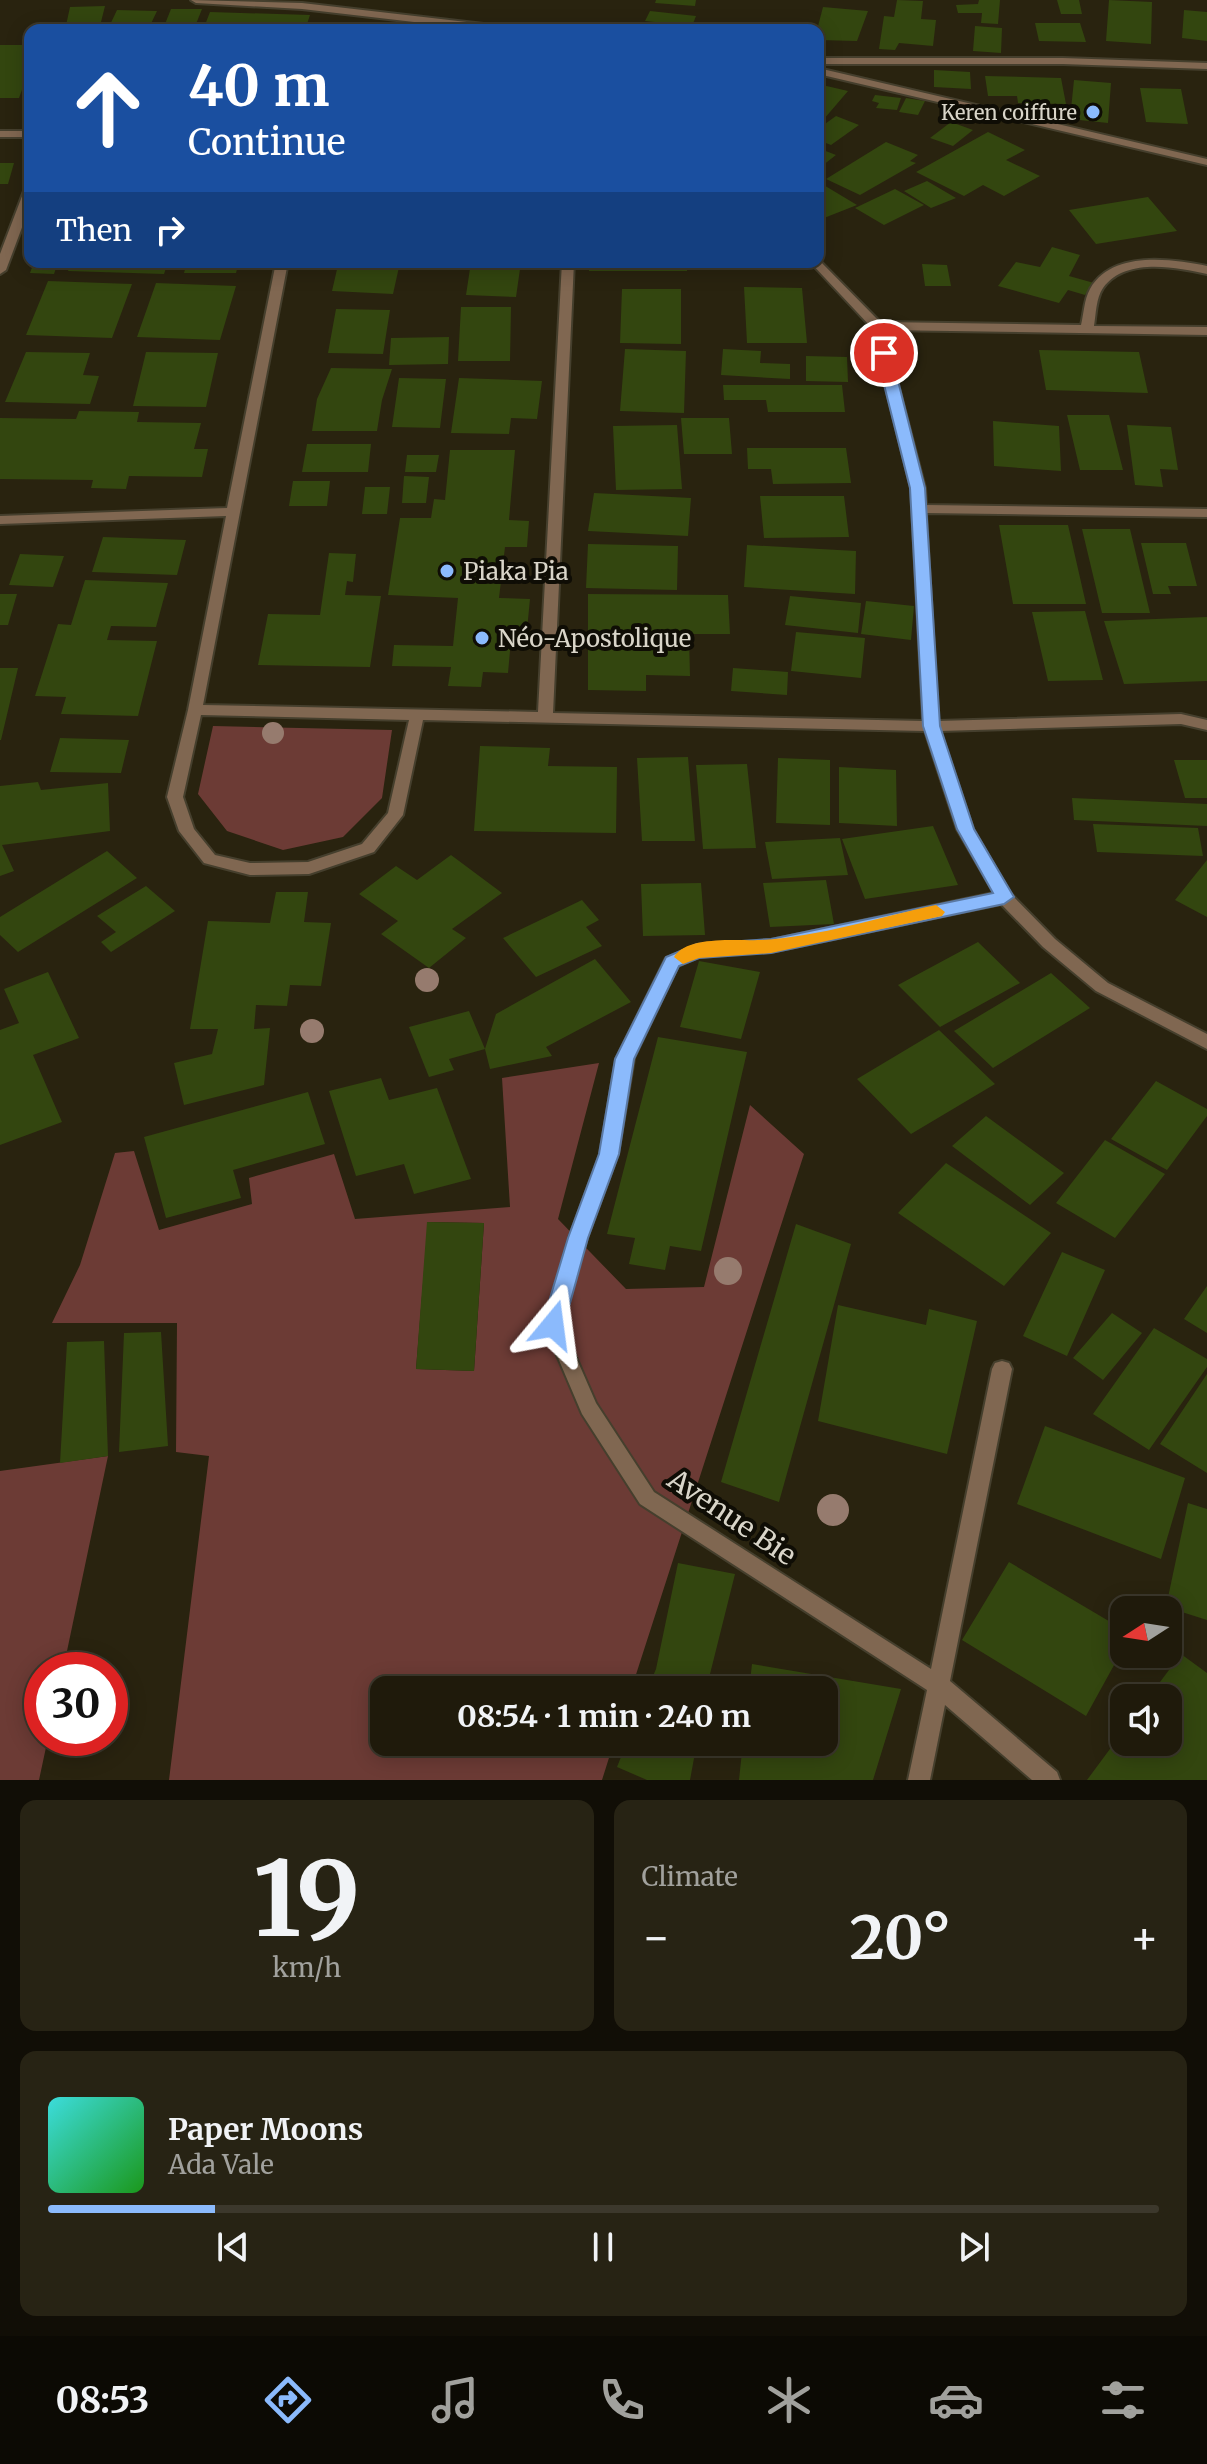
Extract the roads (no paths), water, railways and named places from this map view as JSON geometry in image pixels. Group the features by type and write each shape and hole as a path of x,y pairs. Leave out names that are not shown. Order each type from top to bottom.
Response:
{"street":[{"path":"196,0 302,6 458,24"},
{"path":"824,61 1063,61 1207,66"},
{"path":"824,72 1207,162"},
{"path":"0,134 24,134"},
{"path":"0,270 24,207"},
{"path":"1087,328 1097,287 1114,274 1145,264 1184,264 1207,270"},
{"path":"281,268 195,710 175,797 187,831 210,859 250,869 309,868 368,848 395,815 417,715"},
{"path":"545,716 568,268"},
{"path":"822,268 877,326 918,488 931,726 965,829 1004,897 1049,943 1102,987 1207,1042"},
{"path":"877,326 1207,331"},
{"path":"919,509 1207,513"},
{"path":"0,520 234,512"},
{"path":"195,710 931,726 1181,719 1207,725"},
{"name":"Avenue Bie","path":"1004,897 771,946 697,951 672,962 625,1059 609,1154 578,1238 553,1325 589,1408 647,1498 938,1685 1049,1780"},
{"path":"919,1780 1002,1369"}],"place":[{"name":"Keren coiffure","path":"1093,112"},
{"name":"Piaka Pia","path":"447,571"},
{"name":"Néo-Apostolique","path":"482,638"}]}
